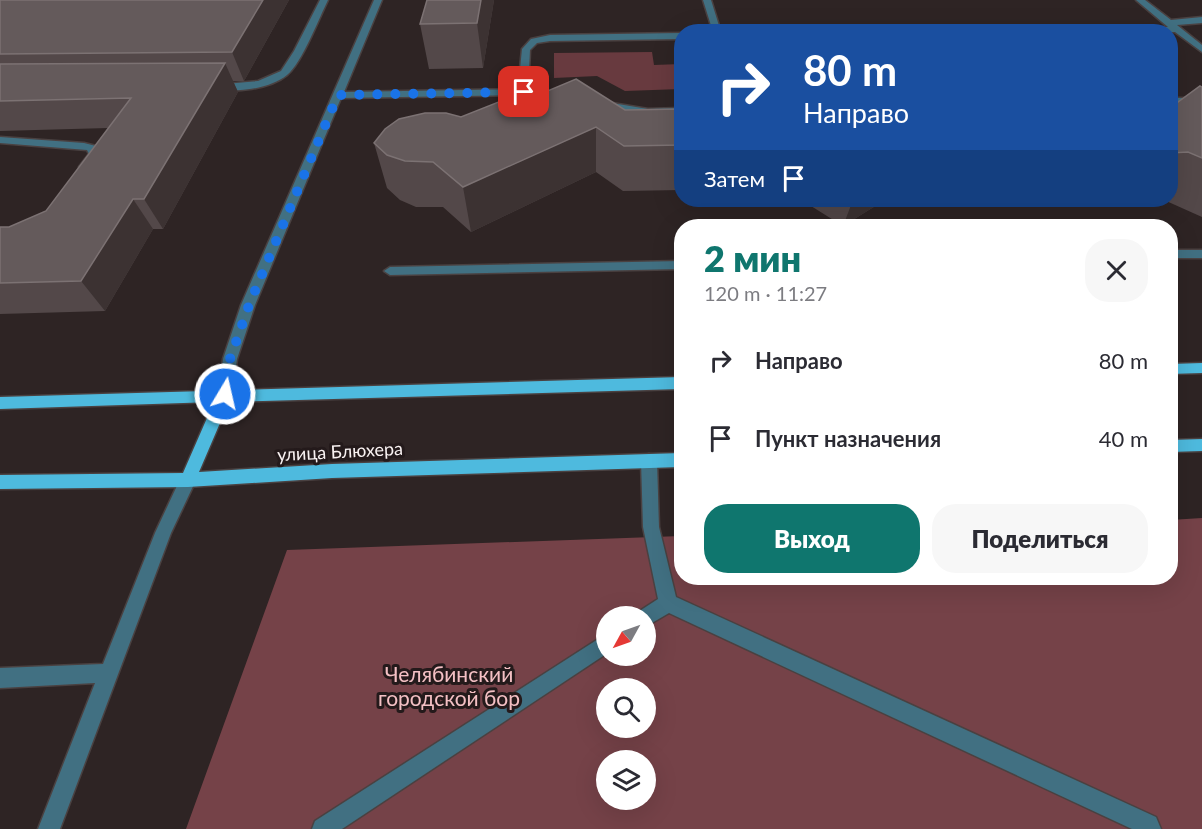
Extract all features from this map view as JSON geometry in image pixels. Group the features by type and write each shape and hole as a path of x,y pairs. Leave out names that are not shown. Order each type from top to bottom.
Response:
{"main road":[{"path":"1178,369 1202,368"},
{"path":"0,403 225,394 351,393 674,383"},
{"path":"188,480 225,394"},
{"path":"1178,446 1202,445"},
{"name":"улица Блюхера","path":"0,482 188,480 332,471 674,460"}],"street":[{"path":"207,87 241,87 267,82 286,71 324,0"},
{"path":"225,394 230,359 249,305 378,0"},
{"path":"707,0 714,24"},
{"path":"1140,0 1172,24"},
{"path":"1178,28 1202,20"},
{"path":"1178,28 1202,33"},
{"path":"1178,29 1202,49"},
{"path":"524,92 526,49 534,41 550,38 674,36"},
{"path":"338,95 535,93"},
{"path":"1178,101 1202,101"},
{"path":"592,103 648,112 674,111"},
{"path":"0,140 92,148 94,154 76,178"},
{"path":"1178,254 1202,254"},
{"path":"1186,254 1202,264"},
{"path":"390,271 674,265"},
{"path":"649,461 651,527 668,603"},
{"path":"49,829 163,533 188,480"},
{"path":"656,611 668,603"},
{"path":"668,603 1148,825 1150,829"},
{"path":"324,829 596,650"},
{"path":"0,678 108,673"}],"shaded area":[{"path":"652,52 654,65 674,64 674,89 625,91 597,76 554,78 554,53"}],"green space":[{"name":"Челябинский городской бор","path":"1202,518 1202,829 186,829 287,550 674,536 674,585 1178,585 1178,520"}],"building":[{"path":"0,0 263,0 232,52 0,54"},
{"path":"427,0 481,0 477,23 420,24"},
{"path":"225,63 144,199 133,199 81,281 0,283 0,227 9,227 46,211 131,98 0,101 0,64"},
{"path":"576,79 625,110 674,109 674,145 624,146 596,127 463,187 433,162 405,161 387,155 374,143 385,129 399,119 425,113 446,113 461,117 524,92 531,98"},
{"path":"1200,86 1202,87 1202,158 1188,152 1178,153 1178,102"}],"route":[{"path":"225,394 230,359 249,305 338,95 524,92"}]}
